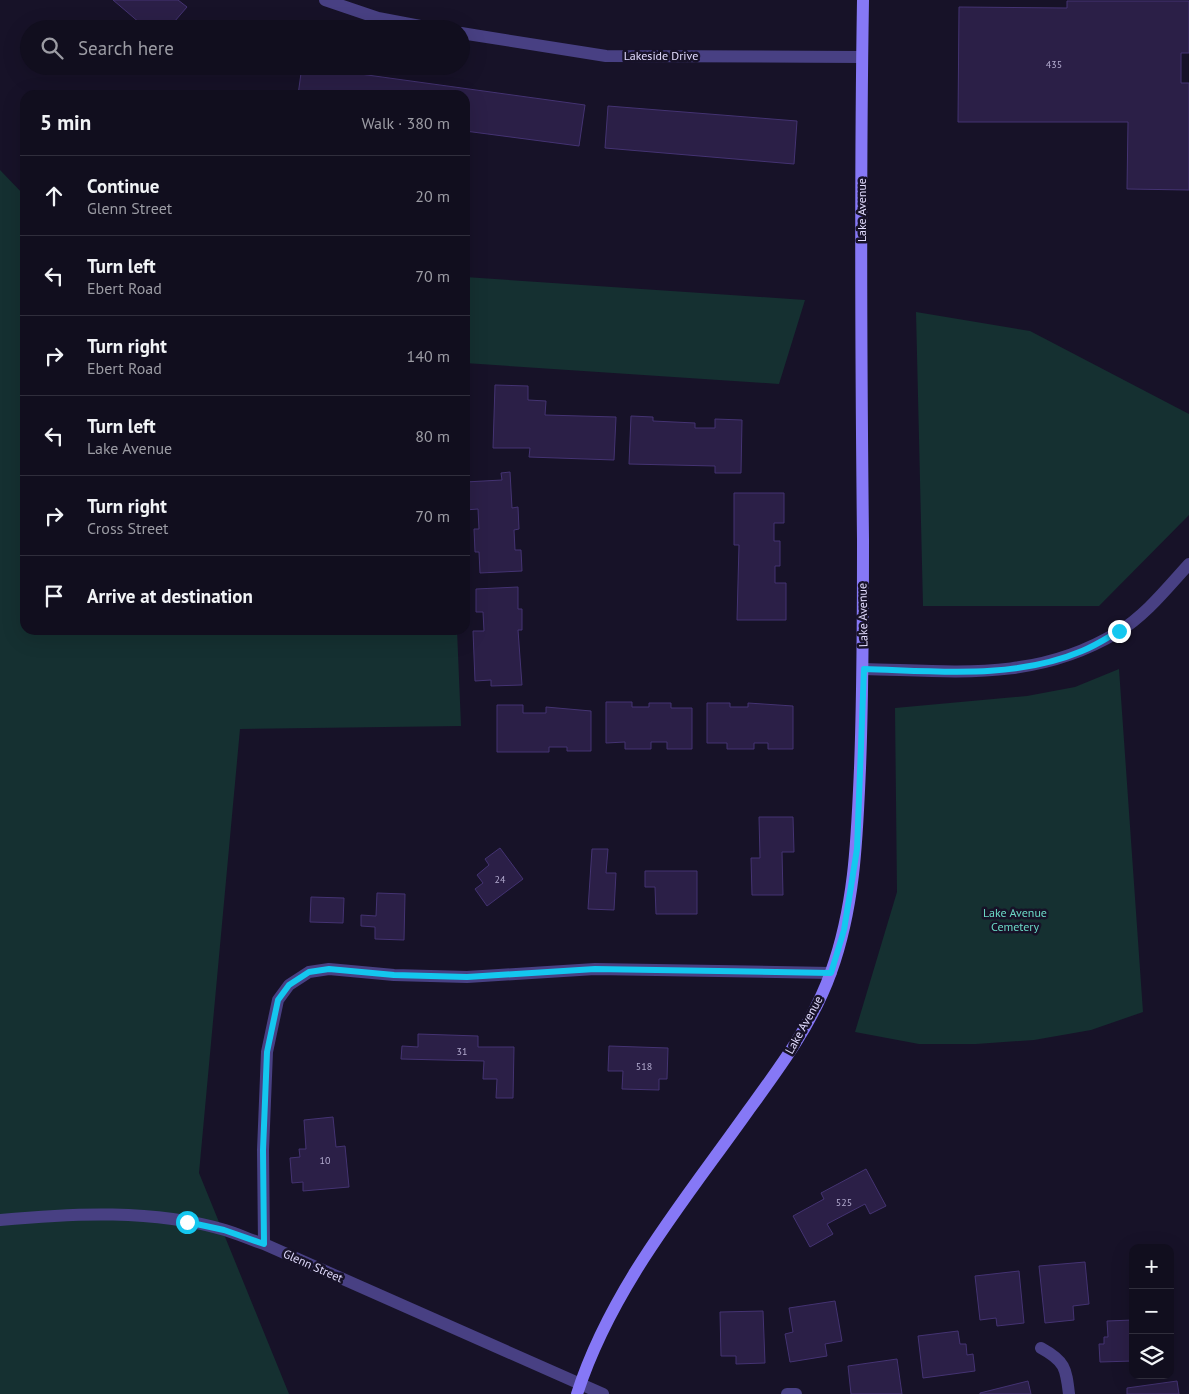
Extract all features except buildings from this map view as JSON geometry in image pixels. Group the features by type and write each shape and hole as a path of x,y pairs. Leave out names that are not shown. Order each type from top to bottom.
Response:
{"main road":[{"name":"Lake Avenue","path":"579,1390 600,1334 625,1289 650,1249 781,1065 808,1022 831,973 844,930 857,849 864,669 861,359 863,0"}],"street":[{"path":"325,0 389,20"},
{"name":"Lakeside Drive","path":"470,34 606,56 862,57"},
{"path":"864,669 992,672 1041,664 1082,651 1119,631 1155,602 1189,564"},
{"path":"264,1244 264,1102 271,1029 278,1000 289,985 309,972 329,969 394,975 467,977 595,969 831,973"},
{"name":"Glenn Street","path":"0,1220 45,1216 143,1217 224,1230 264,1244 579,1390 603,1394"},
{"path":"1041,1348 1056,1356 1066,1368 1069,1394"},
{"path":"787,1394 796,1394"}],"green space":[{"path":"0,170 20,191 20,635 457,635 461,726 240,729 199,1173 289,1394 0,1394"},
{"path":"470,277 805,300 779,384 470,363"},
{"path":"916,312 1030,331 1189,414 1189,515 1099,606 923,606"},
{"name":"Lake Avenue Cemetery","path":"1119,669 1143,1012 1091,1030 1034,1040 976,1044 919,1044 855,1032 897,892 895,708 1027,696 1075,687"}],"route":[{"path":"187,1222 224,1230 264,1244 264,1102 267,1052 272,1021 278,1000 289,985 309,972 329,969 394,975 467,977 595,969 831,973 844,930 857,849 864,669 992,672 1041,664 1082,651 1119,631"}]}
